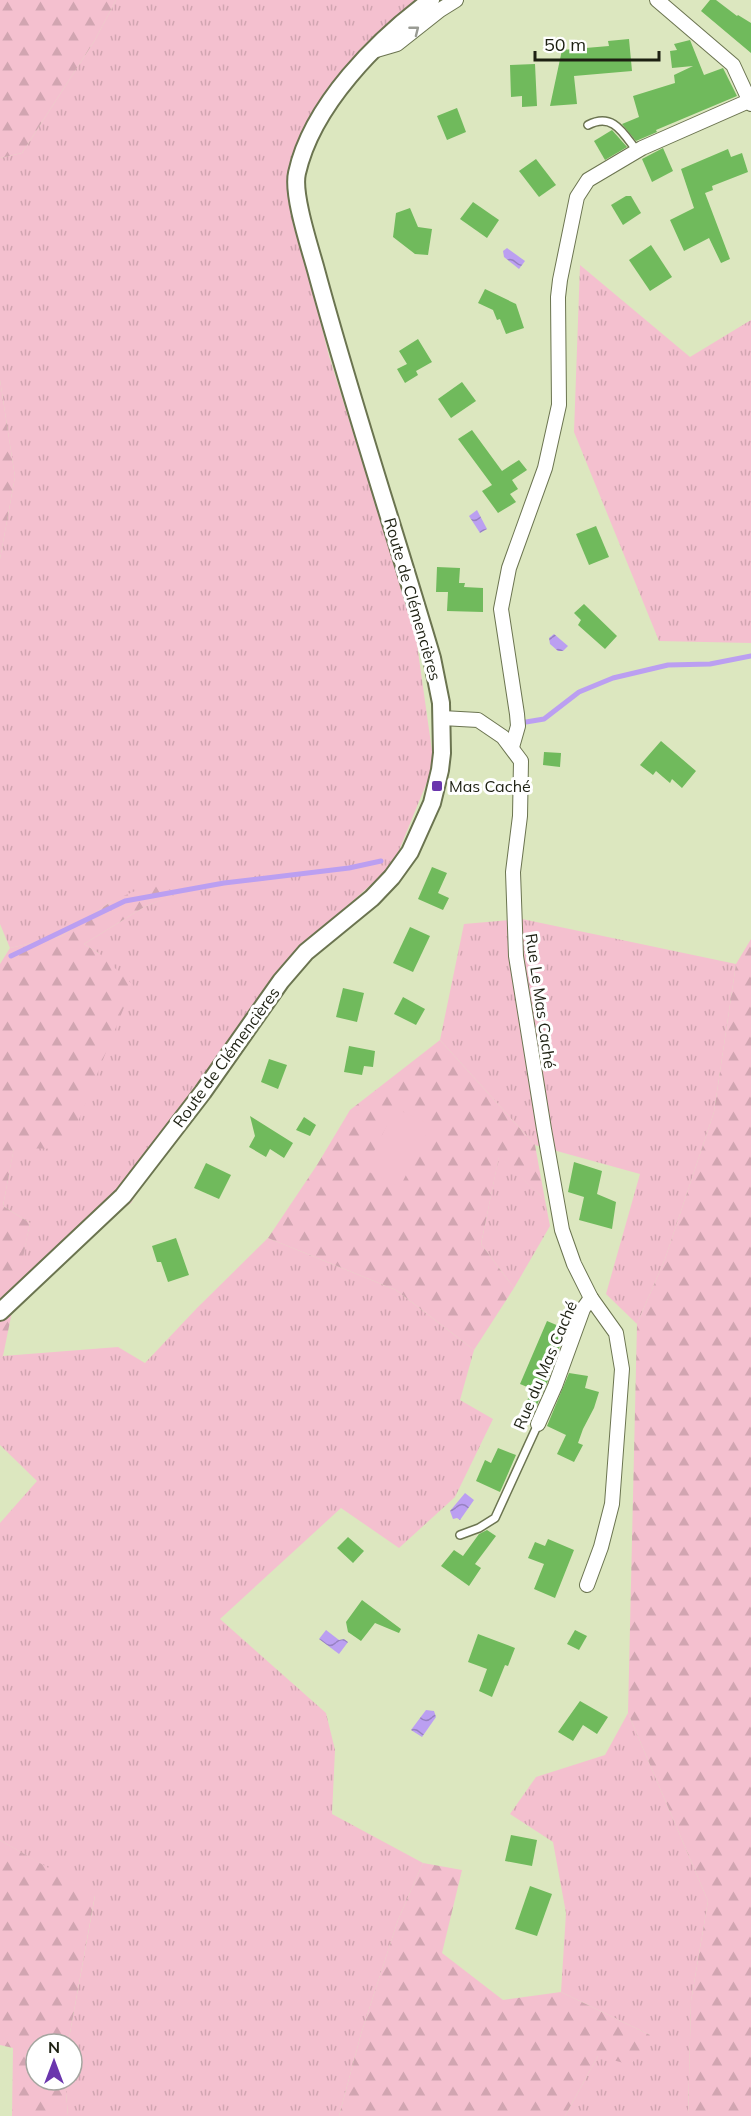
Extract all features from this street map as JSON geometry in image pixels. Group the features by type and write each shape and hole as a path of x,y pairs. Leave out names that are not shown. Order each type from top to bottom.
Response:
{"street":[{"name":"Route de Clémencières","path":"0,1312 123,1196 203,1092 281,981 306,952 372,898 392,877 410,852 432,803 440,770 442,718 438,682 322,292 301,212 296,176 303,152 324,112 347,80 371,52 403,21 431,0"},
{"path":"371,52 397,44 456,0"},
{"path":"512,747 518,726 501,609 509,568 545,468 559,405 558,297 577,196 588,180 637,151 751,101 733,65 659,1"},
{"path":"442,718 478,720 503,737 512,747"},
{"name":"Rue Le Mas Caché","path":"512,747 521,761 520,816 513,872 516,956 560,1221 574,1264 591,1298"},
{"name":"Rue du Mas Caché","path":"538,1424 555,1386 583,1309 591,1298 616,1332 622,1370 612,1504 601,1547 586,1585"}],"lane":[{"path":"588,125 605,120 616,126 637,151"},
{"name":"Rue du Mas Caché","path":"460,1534 479,1528 495,1518 538,1424"}],"green space":[{"path":"0,0 116,0 95,40 22,153 0,158"},
{"path":"116,0 419,0 361,48 297,142 289,198 329,356 415,630 434,765 393,865 309,940 226,1043 131,1203 17,1283 30,1223 3,1206 14,1147 100,954 84,944 144,907 175,894 112,901 62,936 10,948 0,924 0,559 15,477 0,380 0,158 22,153 95,40"},
{"path":"580,265 690,357 751,320 751,643 659,641 574,432"},
{"path":"0,380 15,477 0,559"},
{"path":"156,882 176,894 144,907 84,944 100,954 133,985 67,1149 14,1148 3,1206 30,1223 3,1356 0,1359 0,964 10,948 62,936 112,901"},
{"path":"522,919 736,964 714,1112 665,1259 637,1324 606,1294 640,1174 535,1145 440,1040 464,924"},
{"path":"751,939 751,2116 688,2116 691,2001 708,1901 628,1713 637,1324 665,1259 714,1112 736,964"},
{"path":"440,1040 535,1145 545,1200 499,1157 481,1244 514,1288 474,1350 396,1290 268,1238 317,1165 350,1110"},
{"path":"395,1108 431,1125 400,1187 365,1170"},
{"path":"499,1156 545,1200 550,1226 514,1288 481,1244"},
{"path":"268,1238 396,1290 474,1350 460,1400 493,1419 455,1497 399,1548 341,1508 220,1619 326,1713 335,1750 332,1814 423,1863 398,1920 361,2034 339,2116 68,2116 66,2092 84,2092 84,2032 70,2032 95,1896 0,1840 0,1523 37,1481 0,1445 0,1359 3,1356 118,1347 145,1363"},
{"path":"628,1713 708,1901 691,2001 688,2116 565,2116 598,2056 650,2035 561,1992 566,1913 553,1842 510,1814 536,1777 605,1755"},
{"path":"0,1840 95,1895 70,2032 24,2032 24,2092 66,2092 68,2116 12,2116 13,2048 0,2045"},
{"path":"423,1863 462,1870 442,1953 503,2000 561,1992 650,2035 631,2065 598,2056 565,2116 339,2116 361,2034 398,1920"}],"water":[{"path":"507,248 525,261 519,269 504,257 503,251"},
{"path":"477,510 487,529 480,533 469,516"},
{"path":"554,634 568,646 563,651 558,651 550,644 549,638"},
{"path":"465,1493 474,1500 460,1520 453,1519 450,1511"},
{"path":"326,1630 339,1640 344,1639 348,1642 339,1654 319,1639"},
{"path":"426,1710 434,1711 436,1717 422,1737 411,1730"}],"building":[{"path":"710,0 716,0 737,16 751,23 751,53 701,11"},
{"path":"629,39 632,71 574,76 577,104 550,106 562,50 609,46 608,41"},
{"path":"690,40 704,75 723,68 737,96 656,130 657,132 636,141 622,124 639,117 633,96 675,83 674,75 693,66 672,68 670,51 677,50 674,44"},
{"path":"535,64 537,106 522,107 522,96 511,97 510,65"},
{"path":"457,108 466,132 447,140 437,116"},
{"path":"612,130 627,147 605,160 594,141"},
{"path":"663,148 673,171 652,182 642,159"},
{"path":"728,149 731,157 742,153 748,172 712,186 713,190 705,193 730,259 721,263 709,238 684,251 670,220 694,208 681,169"},
{"path":"536,159 556,185 539,197 519,171"},
{"path":"626,196 631,196 641,213 623,225 611,205"},
{"path":"473,202 499,220 487,238 460,219"},
{"path":"410,208 418,227 432,229 428,255 415,254 393,237 396,213"},
{"path":"651,245 672,277 650,291 629,260"},
{"path":"485,289 516,304 524,328 506,334 500,319 497,320 493,310 478,303"},
{"path":"418,339 432,362 416,371 418,375 405,383 397,369 407,364 399,351"},
{"path":"462,382 476,401 451,418 438,399"},
{"path":"472,430 502,471 519,460 527,470 512,480 518,489 510,494 516,502 498,513 482,491 492,485 458,439"},
{"path":"596,526 609,557 589,565 576,534"},
{"path":"437,567 460,568 459,583 465,583 464,587 483,588 483,612 447,611 448,592 436,592"},
{"path":"584,604 617,636 605,649 578,625 581,620 574,613"},
{"path":"661,741 696,771 682,788 672,779 670,783 656,771 653,775 640,765"},
{"path":"544,752 561,753 560,767 543,765"},
{"path":"432,867 447,873 438,893 449,898 443,910 418,899"},
{"path":"410,927 430,936 413,972 393,963"},
{"path":"343,988 364,993 357,1022 336,1017"},
{"path":"403,997 425,1009 416,1025 394,1014"},
{"path":"349,1046 375,1051 373,1067 364,1066 362,1075 344,1072"},
{"path":"269,1059 287,1065 278,1089 261,1082"},
{"path":"250,1116 293,1143 284,1158 270,1149 266,1157 249,1147 255,1136"},
{"path":"304,1117 316,1125 310,1136 296,1130"},
{"path":"574,1162 602,1171 597,1194 616,1202 612,1229 579,1220 584,1197 568,1192"},
{"path":"206,1163 231,1175 219,1199 194,1188"},
{"path":"176,1238 189,1275 168,1282 161,1262 157,1262 152,1246"},
{"path":"547,1321 566,1329 547,1383 531,1418 522,1413 532,1389 520,1384"},
{"path":"569,1373 588,1376 585,1388 599,1392 578,1443 583,1445 574,1462 557,1454 566,1435 547,1426"},
{"path":"498,1448 516,1455 500,1492 476,1481 485,1460 491,1463"},
{"path":"487,1530 496,1536 475,1564 481,1568 469,1586 441,1566 454,1550 463,1556 479,1534"},
{"path":"348,1537 364,1551 353,1563 337,1548"},
{"path":"548,1539 574,1550 555,1598 534,1589 544,1564 528,1558 535,1542 545,1546"},
{"path":"362,1600 401,1629 399,1633 375,1623 361,1641 348,1632 346,1622"},
{"path":"575,1630 587,1636 579,1650 567,1644"},
{"path":"478,1634 515,1648 508,1666 505,1665 492,1697 479,1691 487,1669 468,1662"},
{"path":"580,1701 608,1717 597,1734 583,1725 573,1741 558,1732"},
{"path":"511,1835 537,1840 532,1866 505,1861"},
{"path":"530,1886 552,1894 537,1936 515,1929"}],"waterway":[{"path":"526,722 544,719 579,692 613,678 668,665 710,664 751,656"},
{"path":"11,956 125,901 224,883 349,868 381,861"}],"place":[{"name":"Mas Caché","path":"437,786"}]}
